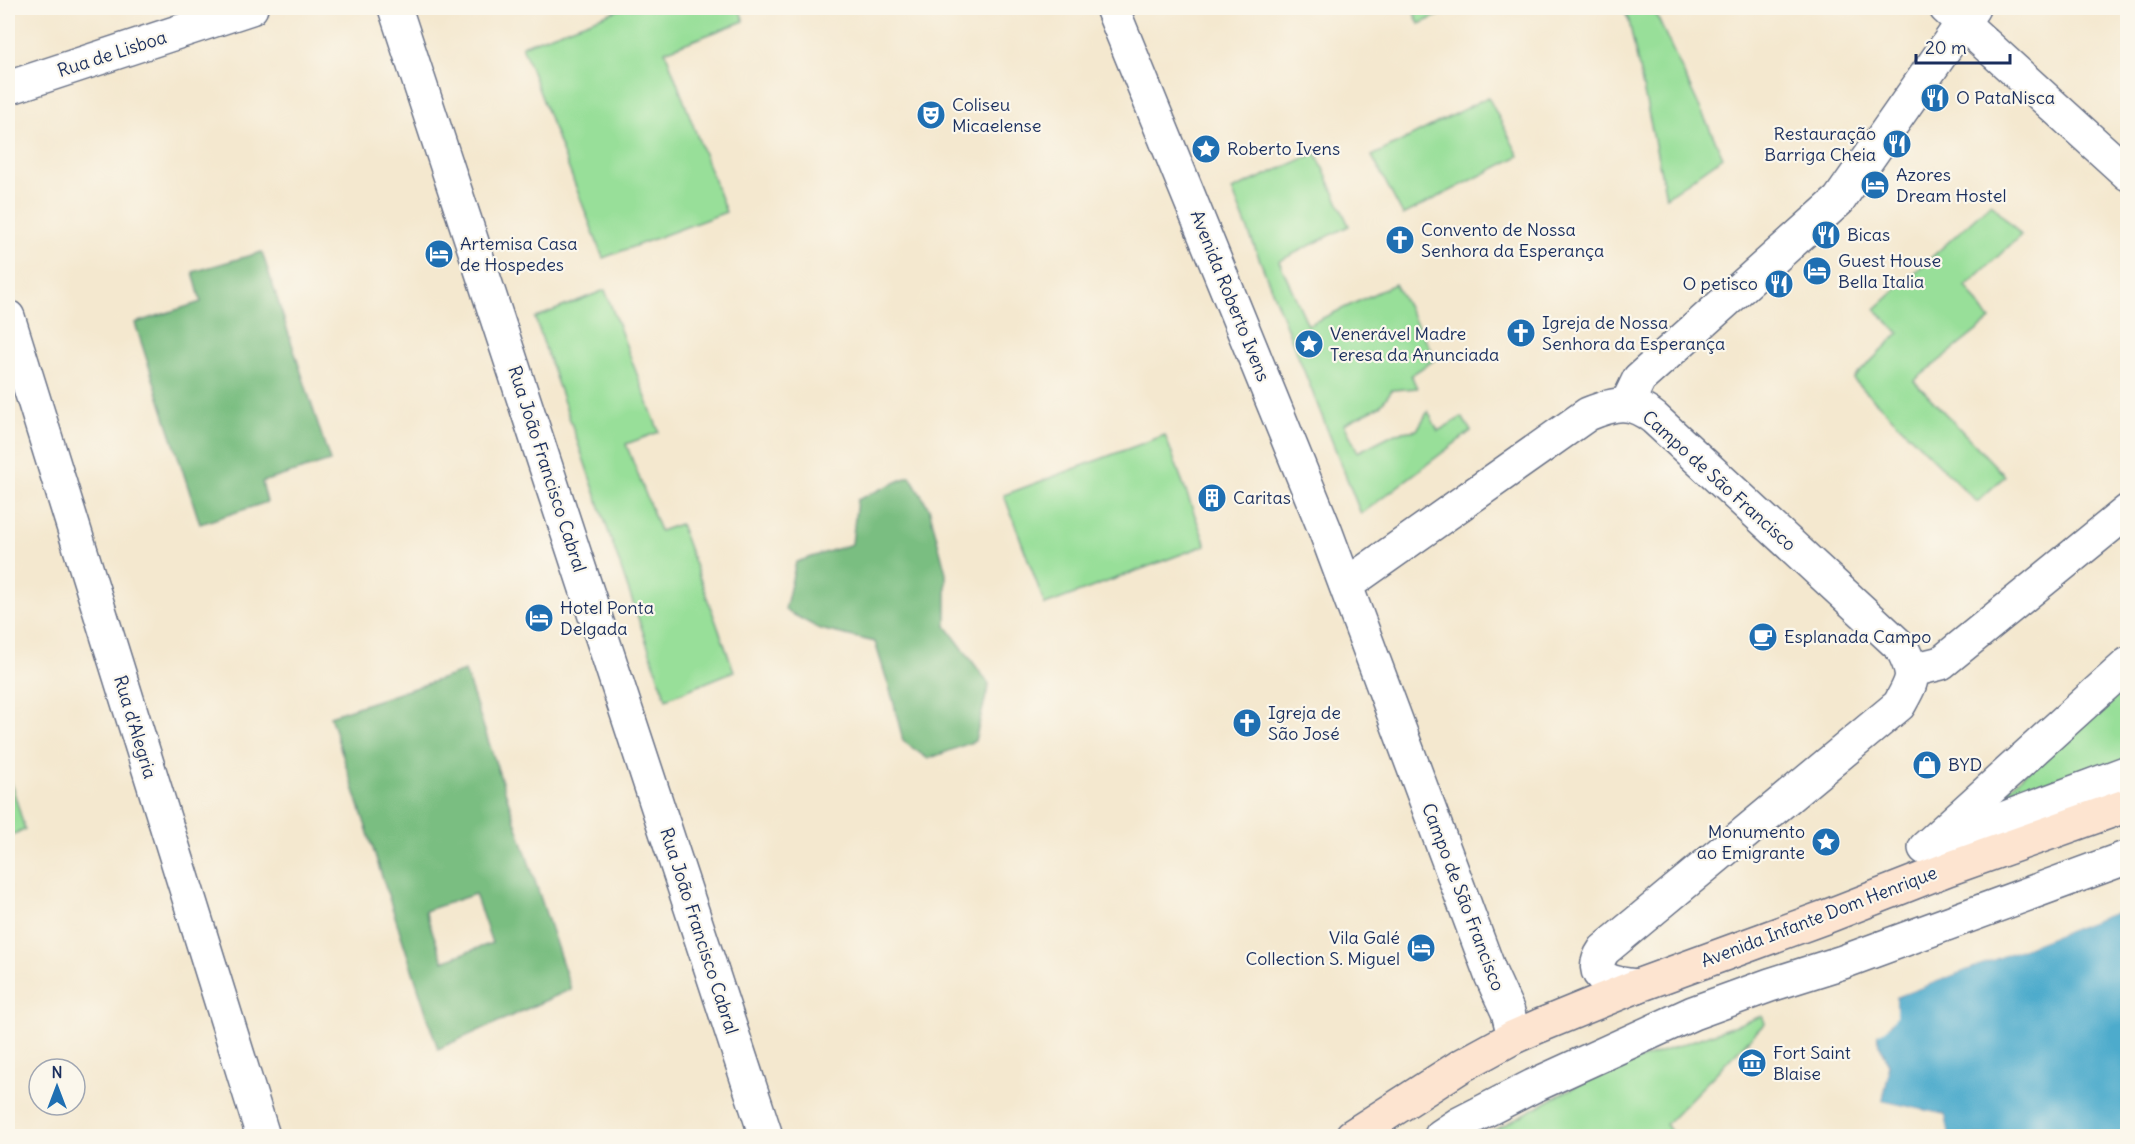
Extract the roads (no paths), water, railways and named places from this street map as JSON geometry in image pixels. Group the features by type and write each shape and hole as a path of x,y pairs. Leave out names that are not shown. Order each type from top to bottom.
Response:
{"main road":[{"name":"Avenida Infante Dom Henrique","path":"1352,1137 1461,1066 1514,1037 1637,986 1948,869 2127,805"}],"street":[{"name":"Rua de Lisboa","path":"8,88 251,8"},
{"name":"Rua João Francisco Cabral","path":"395,8 766,1137"},
{"name":"Avenida Roberto Ivens","path":"1113,8 1346,585"},
{"path":"1627,404 1639,379 1839,200 1961,12 2127,174"},
{"name":"Rua d'Alegria","path":"8,317 263,1137"},
{"name":"Campo de São Francisco","path":"1514,1037 1508,1012 1488,965 1346,585 1588,414 1606,407 1627,404 1643,409 1654,418 1881,627 1902,648 1913,670"},
{"path":"1637,986 1607,981 1601,975 1597,966 1604,950 1899,705 1910,686 1913,670 1941,663 2127,511"},
{"path":"2127,664 1925,848 2127,772"},
{"path":"1441,1137 1460,1124 1533,1086 1693,1014 1770,985 1843,962 2127,857"}],"water":[{"path":"2127,908 2127,1135 1949,1136 1945,1115 1882,1101 1888,1066 1877,1033 1891,1023 1895,1014 1896,997"}],"place":[{"name":"O PataNisca","path":"1935,98"},
{"name":"Coliseu Micaelense","path":"931,115"},
{"name":"Restauração Barriga Cheia","path":"1897,144"},
{"name":"Roberto Ivens","path":"1206,149"},
{"name":"Azores Dream Hostel","path":"1875,185"},
{"name":"Bicas","path":"1826,235"},
{"name":"Convento de Nossa Senhora da Esperança","path":"1400,240"},
{"name":"Artemisa Casa de Hospedes","path":"439,254"},
{"name":"Guest House Bella Italia","path":"1817,271"},
{"name":"O petisco","path":"1779,284"},
{"name":"Igreja de Nossa Senhora da Esperança","path":"1521,333"},
{"name":"Venerável Madre Teresa da Anunciada","path":"1309,344"},
{"name":"Caritas","path":"1212,498"},
{"name":"Hotel Ponta Delgada","path":"539,618"},
{"name":"Esplanada Campo","path":"1763,637"},
{"name":"Igreja de São José","path":"1247,723"},
{"name":"BYD","path":"1927,765"},
{"name":"Monumento ao Emigrante","path":"1826,842"},
{"name":"Vila Galé Collection S. Miguel","path":"1421,948"},
{"name":"Fort Saint Blaise","path":"1752,1063"}]}
